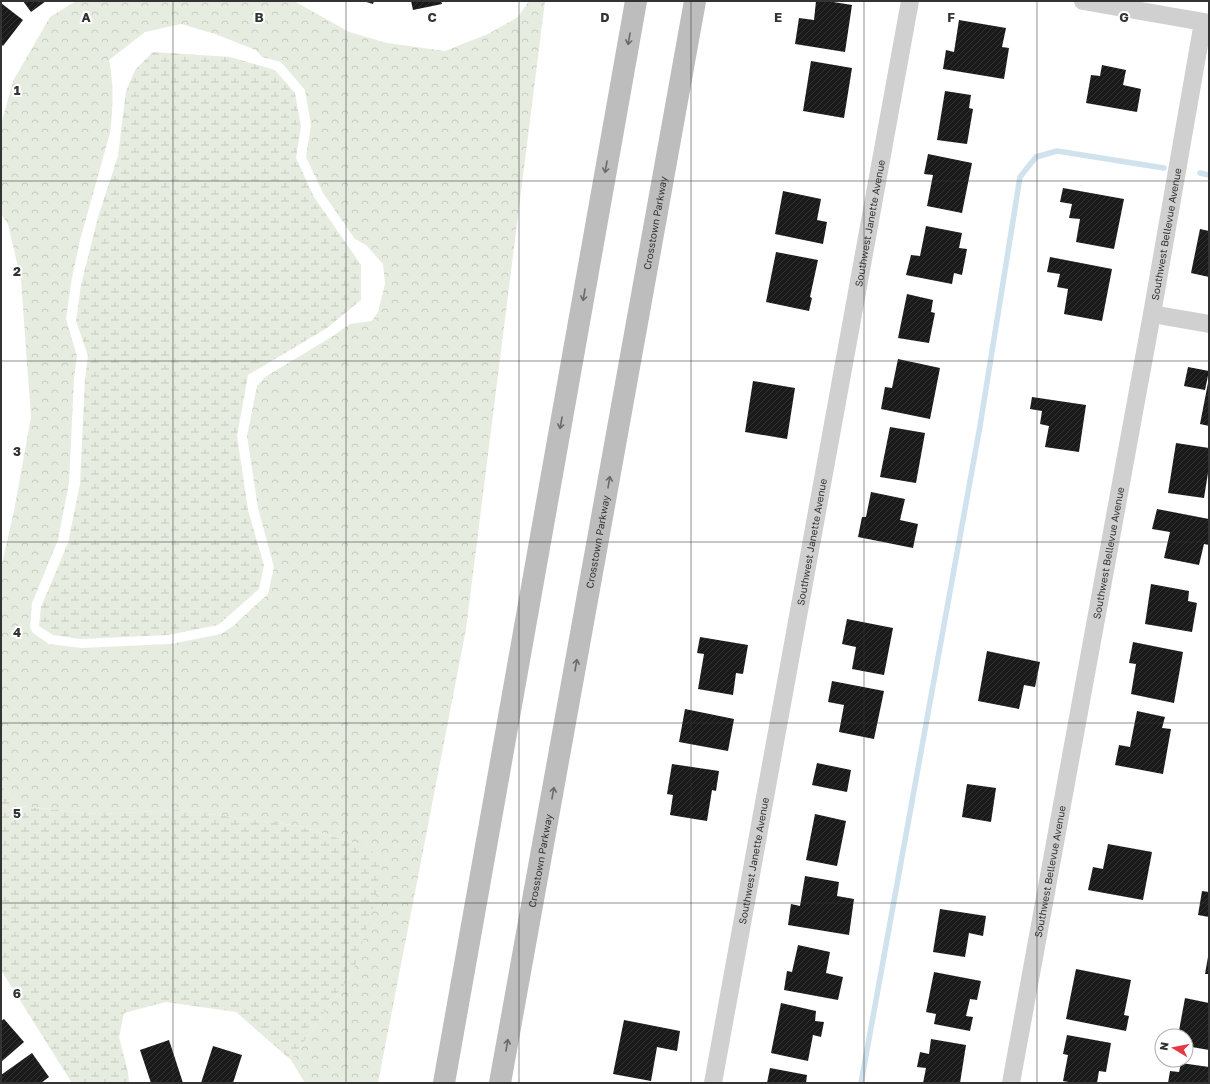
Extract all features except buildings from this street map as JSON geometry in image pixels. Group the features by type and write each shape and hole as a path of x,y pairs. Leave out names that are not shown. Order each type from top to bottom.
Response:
{"main road":[{"path":"444,1083 636,1"},
{"name":"Crosstown Parkway","path":"500,1083 695,1"}],"street":[{"name":"Southwest Janette Avenue","path":"713,1083 910,1"},
{"path":"1083,1 1206,22"},
{"name":"Southwest Bellevue Avenue","path":"1011,1083 1206,22"},
{"path":"1152,314 1209,324"}],"green space":[{"path":"76,1 294,1 349,32 387,43 445,51 488,34 518,17 529,1 545,1 466,629 378,1083 305,1083 291,1060 353,972 367,847 299,826 179,810 96,814 20,806 1,786 1,568 14,511 31,417 21,280 8,224 1,214 1,125 13,81 50,17","holes":["181,24 215,34 256,50 262,57 281,62 305,90 311,125 306,157 323,193 355,239 366,245 383,264 385,284 378,312 372,321 350,324 265,377 257,386 247,436 258,508 274,567 268,594 235,625 221,634 171,644 81,648 49,644 33,633 30,628 32,603 58,540 69,483 74,378 77,356 66,319 71,283 80,240 110,133 112,115 112,78 109,60 145,32"]},
{"path":"153,52 230,57 275,70 295,93 301,126 296,158 314,197 361,265 361,300 327,328 248,375 237,436 248,510 264,565 259,589 218,625 168,635 80,639 53,635 39,626 41,607 68,543 80,484 85,379 88,356 76,321 81,285 98,217 118,156 126,91 135,70"},
{"path":"1,786 20,806 96,814 179,810 299,826 367,847 382,861 373,908 353,972 291,1060 236,1012 166,1002 124,1013 119,1037 128,1072 129,1083 72,1083 1,970"}],"waterway":[{"path":"861,1083 980,426 1020,177 1036,157 1057,151 1164,168"},
{"path":"1200,173 1209,175"}]}
